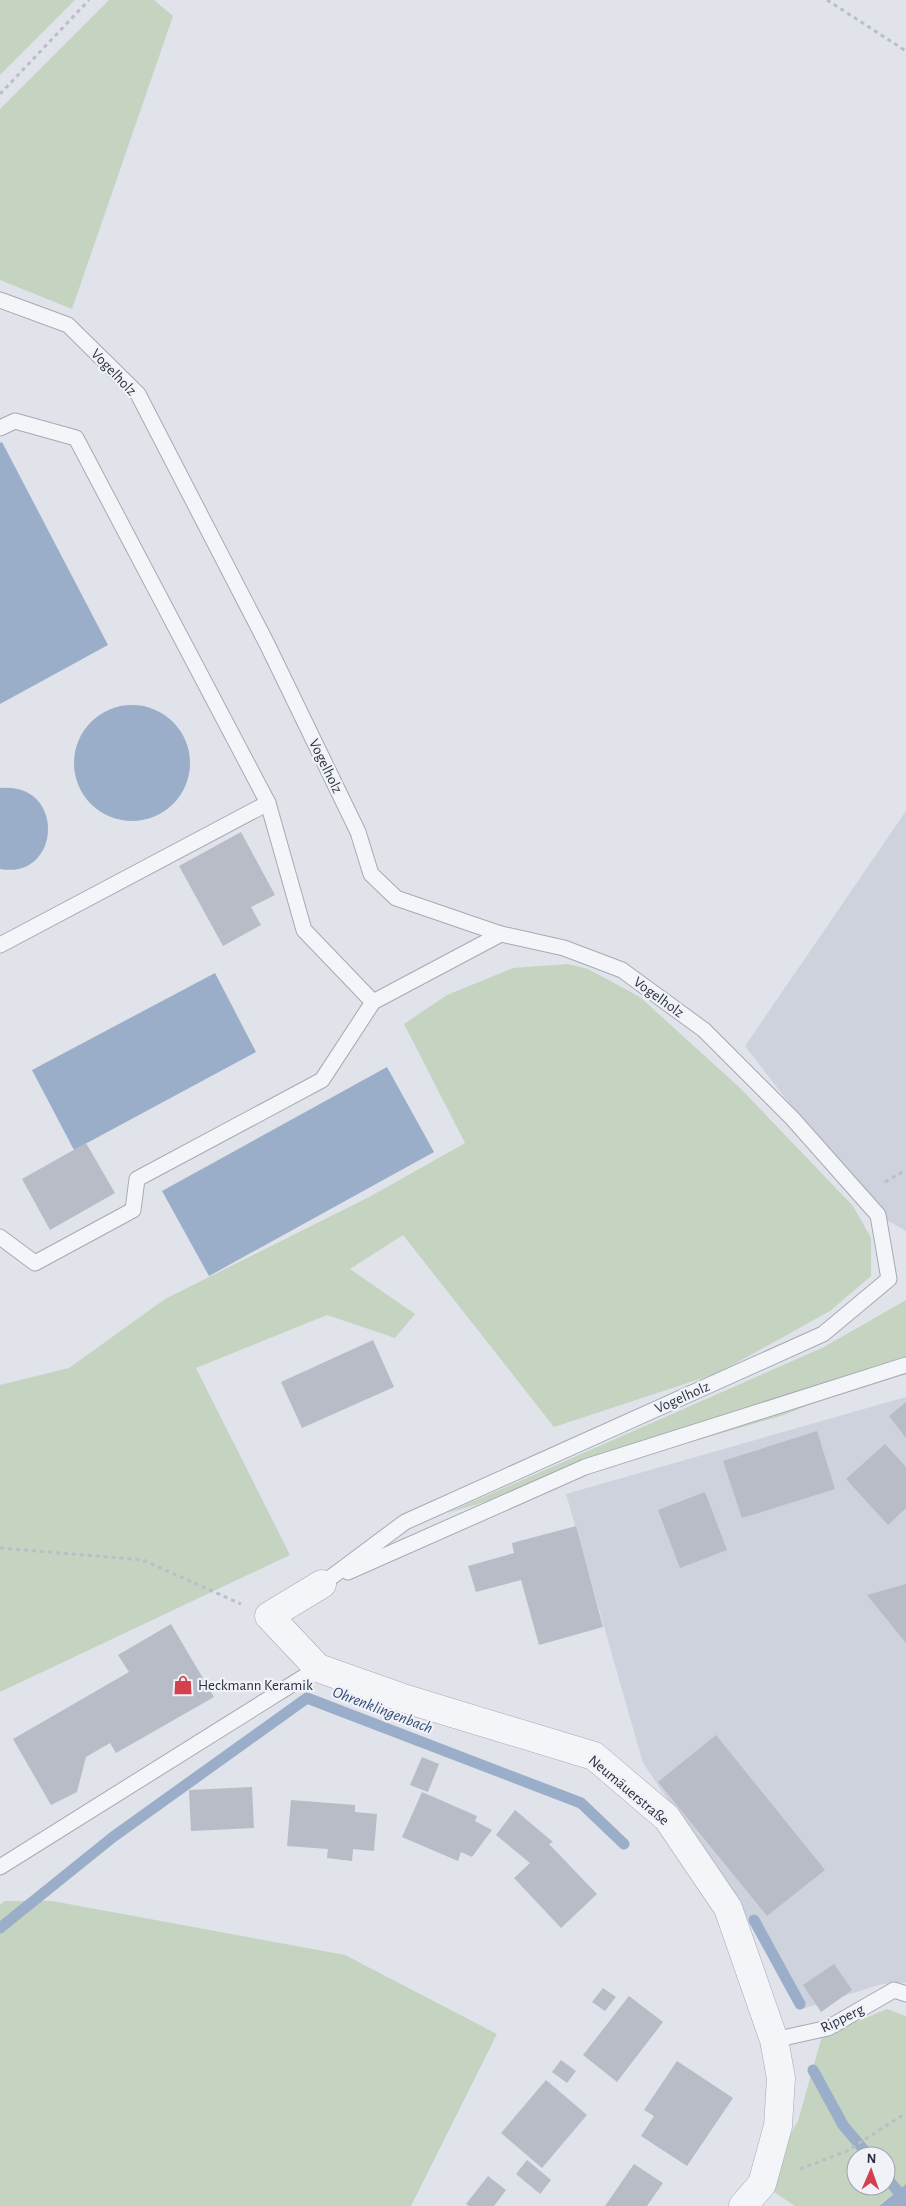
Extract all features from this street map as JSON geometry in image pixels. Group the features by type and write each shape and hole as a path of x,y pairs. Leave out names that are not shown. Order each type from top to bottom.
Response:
{"street":[{"path":"268,1616 322,1584"},
{"name":"Neumäuerstraße","path":"268,1616 318,1668 406,1700 594,1756 667,1818 728,1908 774,2040 781,2078 778,2126 762,2184 743,2206"}],"lane":[{"name":"Vogelholz","path":"0,300 68,325 138,394 267,644 358,832 371,874 396,898 501,934 564,948 622,970 704,1030 792,1118 878,1215 889,1280 823,1334 405,1522 322,1584"},
{"path":"0,428 15,421 76,438 268,803 304,930 373,1002"},
{"path":"0,945 268,803"},
{"path":"0,1237 35,1263 133,1210 137,1179 322,1080 373,1002 501,934"},
{"path":"322,1584 584,1467 906,1365"},
{"path":"0,1867 318,1668"},
{"name":"Ripperg","path":"774,2040 828,2028 894,1990 906,1994"}],"path":[{"path":"0,94 89,0"},
{"path":"827,0 906,51"},
{"path":"0,1548 144,1560 268,1616"},
{"path":"762,2184 846,2151 906,2113"}],"shaded area":[{"path":"906,811 906,1231 878,1215 861,1196 745,1046"},
{"path":"906,1397 906,1983 882,1984 802,2009 783,1971 643,1763 566,1494"}],"green space":[{"path":"0,0 75,0 0,75"},
{"path":"109,0 154,0 173,16 72,309 0,280 0,109"},
{"path":"568,964 588,969 640,997 740,1088 853,1206 871,1238 871,1276 830,1311 718,1373 554,1427 403,1235 350,1269 415,1314 395,1338 327,1315 196,1368 290,1555 0,1692 0,1385 69,1368 165,1299 371,1196 465,1143 404,1024 447,995 513,968"},
{"path":"906,1300 906,1366 784,1415 447,1513 824,1347"},
{"path":"5,1901 52,1901 345,1955 497,2034 411,2206 0,2206 0,1905"},
{"path":"887,2009 906,2016 906,2184 896,2192 896,2146 846,2146 846,2196 891,2196 878,2206 795,2206 762,2184 798,2121 822,2036"}],"water":[{"path":"2,442 108,645 0,704 0,443"},
{"path":"132,705 154,709 173,722 186,741 190,763 186,785 173,804 154,817 132,821 110,817 91,804 78,785 74,763 78,741 91,722 110,709"},
{"path":"0,788 21,790 37,799 45,813 48,830 45,846 35,860 21,868 0,869"},
{"path":"215,973 256,1052 74,1150 32,1070"},
{"path":"387,1067 434,1152 209,1276 162,1191"},
{"path":"906,2184 906,2206 879,2206 891,2196 896,2196 896,2192"}],"building":[{"path":"241,832 275,895 251,907 261,925 223,946 179,866"},
{"path":"86,1143 115,1193 50,1230 22,1179"},
{"path":"373,1340 394,1387 302,1428 281,1382"},
{"path":"906,1402 906,1438 889,1416"},
{"path":"817,1431 835,1489 742,1518 723,1461"},
{"path":"885,1444 906,1467 906,1508 888,1525 846,1479"},
{"path":"705,1492 727,1550 680,1568 658,1510"},
{"path":"576,1526 603,1627 539,1645 521,1580 476,1592 468,1566 514,1553 512,1543"},
{"path":"906,1584 906,1643 867,1595"},
{"path":"171,1624 214,1697 116,1753 110,1743 86,1757 77,1792 51,1805 13,1739 129,1672 118,1655"},
{"path":"716,1735 825,1870 767,1916 658,1782"},
{"path":"422,1757 439,1764 428,1792 410,1785"},
{"path":"252,1787 254,1828 191,1831 189,1790"},
{"path":"422,1792 477,1816 475,1821 492,1830 472,1857 461,1852 458,1861 402,1837"},
{"path":"291,1800 355,1805 355,1812 377,1814 374,1851 353,1849 352,1861 327,1858 328,1849 287,1846"},
{"path":"515,1810 553,1842 549,1844 597,1894 561,1928 514,1878 530,1863 496,1835"},
{"path":"834,1964 852,1990 821,2012 803,1985"},
{"path":"603,1988 616,1997 605,2011 592,2002"},
{"path":"629,1996 663,2022 617,2082 583,2055"},
{"path":"561,2060 576,2071 567,2083 552,2072"},
{"path":"677,2061 733,2098 687,2166 641,2136 654,2116 644,2110"},
{"path":"546,2080 587,2115 542,2168 501,2133"},
{"path":"527,2160 551,2180 540,2194 516,2174"},
{"path":"634,2164 663,2183 647,2206 605,2206"},
{"path":"488,2176 506,2190 494,2206 469,2206 466,2204"}],"waterway":[{"name":"Ohrenklingenbach","path":"0,1928 113,1837 307,1698 581,1803 624,1844"},
{"name":"Ohrenklingenbach","path":"754,1920 800,2004"},
{"name":"Ohrenklingenbach","path":"813,2070 843,2125 861,2146"},
{"name":"Ohrenklingenbach","path":"896,2189 906,2201"}],"place":[{"name":"Heckmann Keramik","path":"183,1685"}]}
